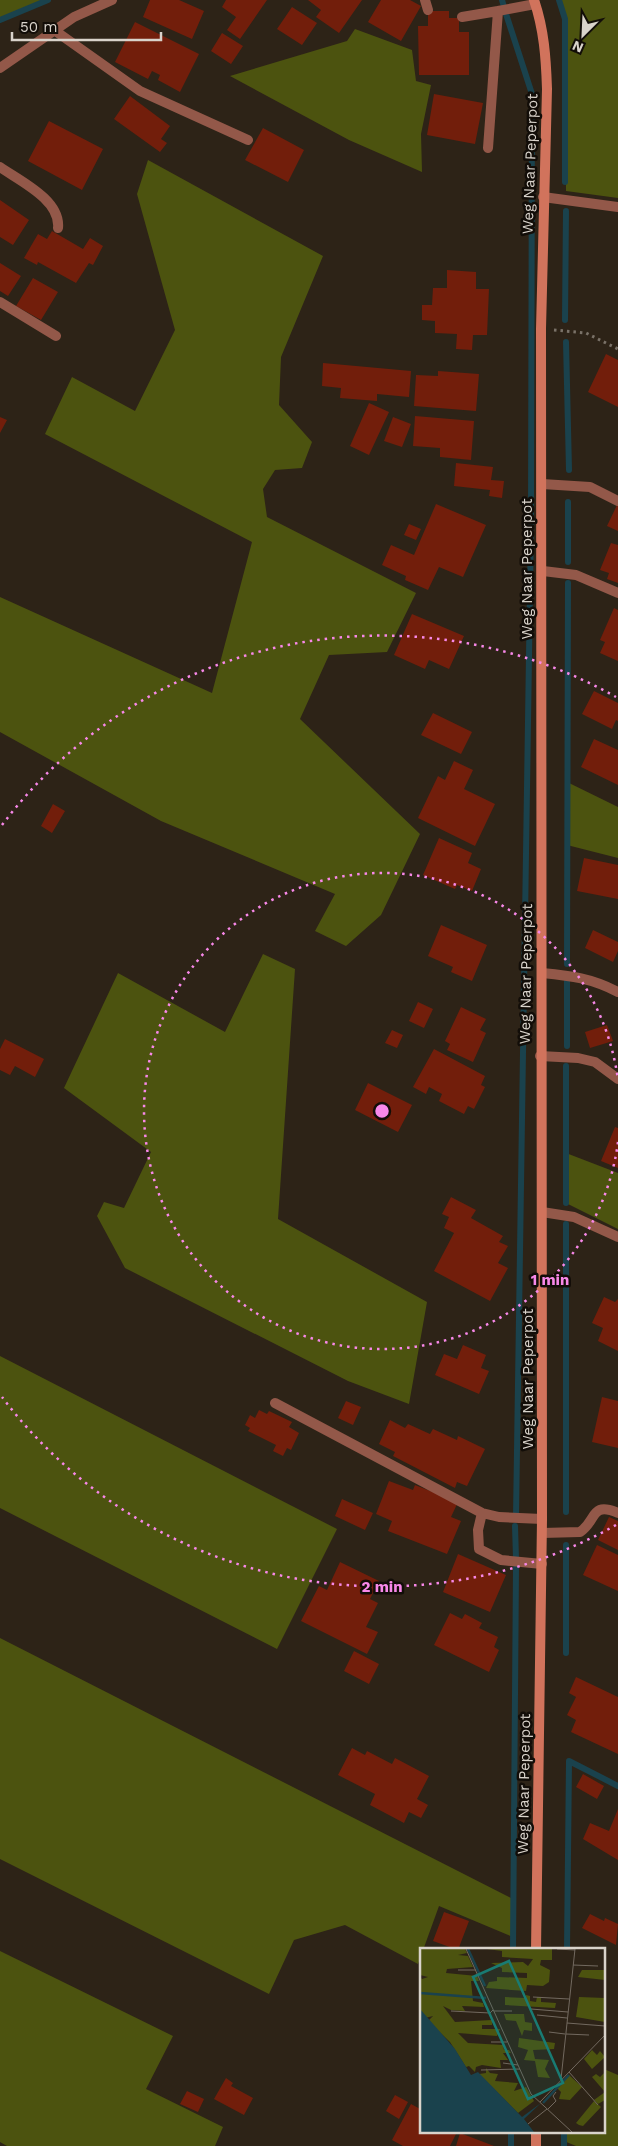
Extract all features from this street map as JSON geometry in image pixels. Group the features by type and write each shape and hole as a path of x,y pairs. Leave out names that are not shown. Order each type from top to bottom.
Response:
{"street":[{"path":"0,68 74,16 112,0"},
{"path":"462,17 535,2"},
{"name":"Weg Naar Peperpot","path":"535,2 545,50 547,89 541,329 543,571 540,1056 542,1564 536,1948"},
{"path":"488,148 498,11"},
{"path":"54,30 140,91 248,140"},
{"path":"0,167 56,210 59,220 58,228"},
{"path":"543,197 618,207"},
{"path":"0,302 56,336"},
{"path":"542,484 590,487 618,501"},
{"path":"543,571 576,575 618,592"},
{"path":"542,973 581,977 598,981 618,992"},
{"path":"540,1056 578,1058 595,1062 618,1079"},
{"path":"542,1212 574,1216 618,1238"},
{"path":"275,1403 482,1513 499,1517 542,1519"},
{"path":"542,1533 580,1532 599,1510 607,1508 618,1513"},
{"path":"482,1513 478,1530 479,1549 501,1560 542,1564"}],"path":[{"path":"541,329 586,333 618,349"}],"green space":[{"path":"0,0 48,0 0,20"},
{"path":"559,0 618,0 618,198 566,191 565,19"},
{"path":"355,29 412,50 416,81 431,85 421,134 422,172 349,140 230,76 347,41"},
{"path":"148,160 323,256 281,357 279,405 312,442 302,468 275,470 263,489 267,517 416,593 387,652 329,655 300,719 420,834 381,915 346,946 315,931 335,894 161,821 0,732 0,597 212,693 252,542 45,434 72,377 135,411 175,330 137,194"},
{"path":"567,782 618,807 618,858 567,845"},
{"path":"263,954 295,969 278,1219 427,1302 409,1404 348,1381 125,1268 97,1216 104,1202 124,1208 151,1152 64,1088 118,973 225,1032"},
{"path":"566,1153 618,1173 618,1229 566,1203"},
{"path":"0,1356 337,1529 277,1649 0,1508"},
{"path":"0,1638 513,1899 513,1937 439,1906 424,1948 420,1948 418,1964 345,1925 294,1940 269,1994 0,1859"},
{"path":"0,1951 173,2036 146,2089 223,2127 215,2146 7,2146 0,2142"},
{"path":"606,2070 618,2075 618,2146 576,2146 564,2141 564,2134 606,2134"}],"building":[{"path":"150,0 179,0 204,11 192,39 143,17"},
{"path":"226,0 267,0 240,39 227,30 236,17 222,7"},
{"path":"308,0 362,0 339,33 316,17 321,10"},
{"path":"381,0 410,0 421,6 401,41 368,22"},
{"path":"292,7 317,23 302,45 277,29"},
{"path":"428,11 449,11 449,18 459,18 459,32 469,32 469,75 419,75 418,26 428,26"},
{"path":"135,22 199,54 180,92 158,80 160,75 152,71 148,79 115,62"},
{"path":"222,33 243,46 231,64 211,51"},
{"path":"434,94 483,103 475,144 427,135"},
{"path":"130,96 170,126 161,139 167,143 160,152 114,119"},
{"path":"49,121 103,149 82,190 28,161"},
{"path":"263,128 304,150 288,182 245,160"},
{"path":"0,200 29,220 13,245 0,237"},
{"path":"52,231 83,249 90,238 103,246 93,265 89,263 76,283 38,262 37,265 24,258 38,234 47,239"},
{"path":"0,263 21,276 8,296 0,291"},
{"path":"447,270 476,272 476,289 489,289 487,335 473,335 472,350 456,349 457,334 435,333 435,321 422,320 422,305 432,305 433,288 447,288"},
{"path":"33,278 58,292 41,320 16,306"},
{"path":"606,354 618,360 618,407 588,392"},
{"path":"323,363 411,371 409,397 377,394 377,401 340,398 341,388 322,386"},
{"path":"438,371 479,374 476,411 414,406 416,375 438,376"},
{"path":"369,403 389,412 369,455 350,446"},
{"path":"415,416 474,421 471,460 440,457 440,448 413,446"},
{"path":"0,417 7,420 0,433"},
{"path":"393,417 411,424 402,447 384,441"},
{"path":"456,463 493,467 491,480 504,481 502,498 489,496 490,490 454,486"},
{"path":"618,503 618,531 607,526"},
{"path":"436,504 486,525 463,577 439,567 428,590 405,580 406,576 382,565 391,545 414,555"},
{"path":"409,524 421,529 416,540 404,535"},
{"path":"611,543 618,545 618,583 607,579 609,573 600,570"},
{"path":"614,608 618,610 618,661 600,653 605,642 600,640"},
{"path":"412,614 464,636 449,669 429,660 425,669 394,655"},
{"path":"594,691 618,703 618,721 616,720 612,729 582,714"},
{"path":"433,713 472,732 461,754 421,735"},
{"path":"594,739 618,750 618,785 581,767"},
{"path":"454,761 473,770 464,789 495,804 475,846 418,818 438,776 445,780"},
{"path":"53,804 65,811 52,833 41,826"},
{"path":"439,838 472,853 468,863 481,869 472,891 457,885 455,889 423,875"},
{"path":"584,858 618,865 618,899 577,891"},
{"path":"441,925 487,945 472,981 451,972 453,967 428,956"},
{"path":"593,930 618,942 618,951 613,962 585,948"},
{"path":"418,1002 433,1009 424,1028 409,1021"},
{"path":"461,1007 486,1019 480,1030 486,1033 473,1062 447,1050 450,1044 445,1041"},
{"path":"607,1025 613,1041 590,1048 585,1032"},
{"path":"392,1030 403,1035 397,1048 385,1043"},
{"path":"5,1039 44,1059 35,1077 15,1066 10,1075 0,1070 0,1049"},
{"path":"434,1049 485,1076 481,1085 485,1087 474,1109 468,1106 464,1114 439,1101 442,1094 429,1087 426,1094 413,1087"},
{"path":"368,1083 412,1105 398,1132 355,1110"},
{"path":"615,1127 618,1128 618,1168 601,1161"},
{"path":"451,1197 476,1210 471,1218 503,1236 499,1242 508,1246 498,1263 508,1268 490,1301 434,1271 454,1233 444,1228 449,1217 442,1214"},
{"path":"604,1297 615,1302 618,1299 618,1351 598,1341 603,1328 592,1323"},
{"path":"463,1345 486,1355 481,1368 489,1371 479,1394 435,1375 444,1354 457,1359"},
{"path":"602,1397 618,1401 618,1448 592,1442"},
{"path":"346,1401 361,1407 353,1425 338,1418"},
{"path":"259,1410 267,1414 269,1411 292,1422 289,1427 299,1433 291,1450 287,1448 283,1456 273,1451 276,1445 248,1431 250,1428 245,1425 250,1415 255,1418"},
{"path":"390,1420 405,1428 408,1424 430,1434 433,1429 457,1440 458,1436 485,1449 467,1486 457,1482 455,1488 393,1456 395,1452 379,1444"},
{"path":"389,1481 413,1490 415,1485 458,1502 451,1517 461,1521 447,1554 388,1531 392,1521 376,1514"},
{"path":"342,1499 373,1513 365,1530 335,1516"},
{"path":"609,1517 618,1521 618,1550 598,1540"},
{"path":"597,1545 618,1555 618,1591 583,1575"},
{"path":"458,1554 506,1575 490,1612 443,1592"},
{"path":"340,1562 379,1581 370,1599 378,1603 366,1627 378,1632 367,1654 301,1621 319,1586 327,1590"},
{"path":"450,1613 462,1619 465,1614 482,1623 479,1628 498,1637 494,1647 499,1650 489,1672 434,1645"},
{"path":"354,1651 379,1664 369,1684 344,1671"},
{"path":"576,1677 618,1697 618,1754 571,1732 576,1720 567,1715 576,1697 569,1693"},
{"path":"352,1748 365,1755 367,1751 392,1764 395,1758 429,1776 417,1799 428,1805 421,1818 409,1812 404,1823 370,1805 375,1794 338,1775"},
{"path":"583,1774 604,1786 597,1799 576,1787"},
{"path":"618,1809 618,1860 583,1839 590,1823 609,1831"},
{"path":"444,1912 469,1921 459,1948 452,1948 433,1941"},
{"path":"590,1914 604,1921 605,1918 618,1924 616,1945 582,1928"},
{"path":"226,2078 233,2083 231,2086 253,2098 244,2115 214,2099"},
{"path":"187,2091 204,2099 198,2112 180,2104"},
{"path":"395,2095 408,2102 399,2119 386,2111"},
{"path":"411,2104 420,2109 420,2134 456,2134 450,2146 403,2146 392,2140"},
{"path":"460,2134 463,2134 494,2146 456,2146"}],"waterway":[{"path":"0,20 48,0"},
{"path":"502,0 504,7"},
{"path":"559,0 565,19 565,182"},
{"path":"506,14 532,94 531,523 516,1516"},
{"path":"565,320 566,211"},
{"path":"566,342 569,470"},
{"path":"568,502 568,562"},
{"path":"567,964 568,583"},
{"path":"567,981 567,1046"},
{"path":"566,1066 566,1203"},
{"path":"566,1224 566,1512"},
{"path":"515,1526 516,1558"},
{"path":"566,1545 566,1653"},
{"path":"513,1948 516,1568"},
{"path":"567,1948 569,1761 618,1786"},
{"path":"511,2134 511,2146"},
{"path":"564,2134 564,2146"}]}
